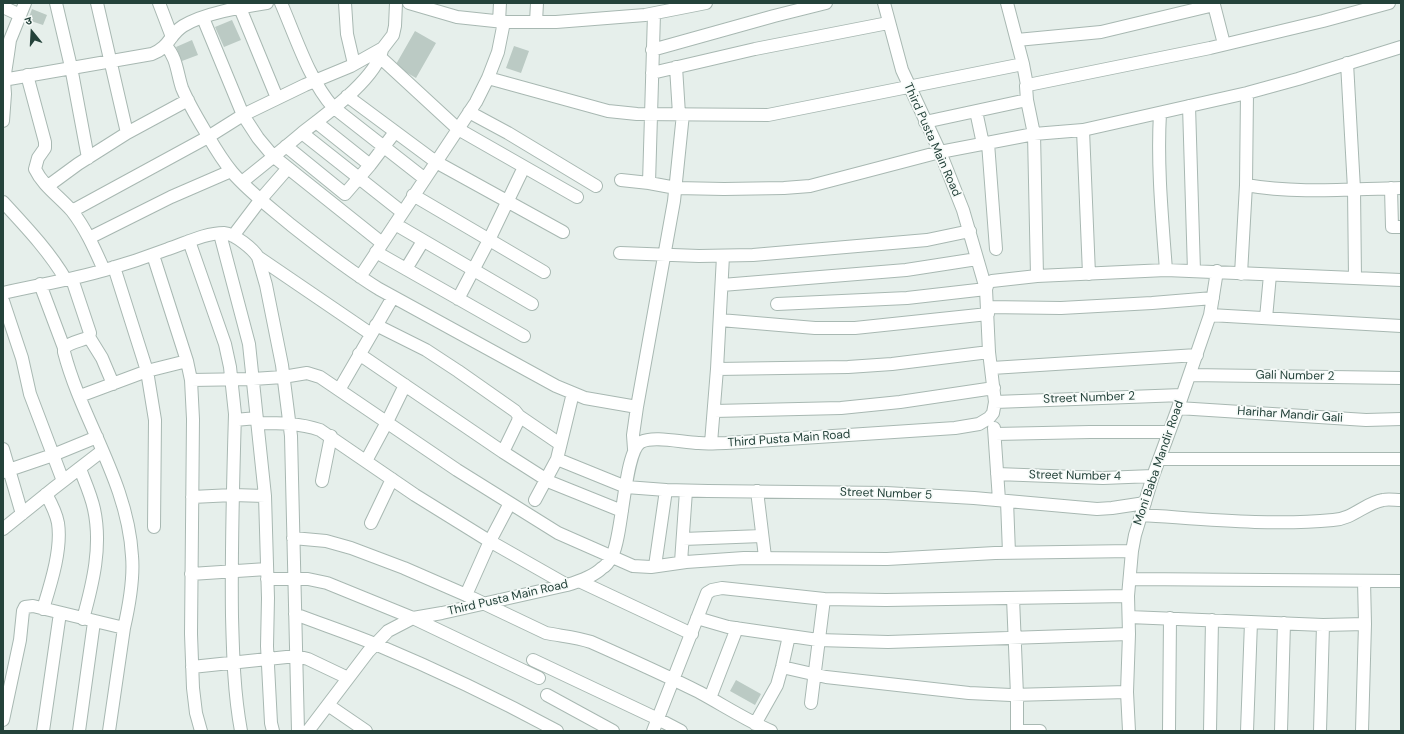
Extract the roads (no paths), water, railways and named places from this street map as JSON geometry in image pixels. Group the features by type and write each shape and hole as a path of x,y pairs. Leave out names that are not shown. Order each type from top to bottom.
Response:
{"street":[{"path":"3,121 5,94 4,80 10,40 25,3"},
{"path":"56,3 71,67 88,158"},
{"path":"97,3 127,133"},
{"path":"159,3 171,52 175,60 182,88 188,100 208,137 231,171 261,199 328,254 360,277 393,297 549,382 573,393 585,398 636,407"},
{"path":"4,80 71,67 152,54 160,51 182,27 190,22 240,8 267,3"},
{"path":"281,3 315,81 327,100 333,107 425,178"},
{"path":"345,3 347,34 354,64"},
{"path":"242,182 316,122 367,78 392,35 395,26 396,3"},
{"path":"409,3 457,17 501,22 607,19 654,14 706,3"},
{"path":"360,277 413,195 470,112 488,78 498,52 501,22 500,3"},
{"path":"536,22 537,3"},
{"path":"652,50 826,3"},
{"name":"Third Pusta Main Road","path":"308,731 375,644 388,631 413,618 442,613 566,585 579,581 602,569 612,556 634,449 640,442 653,439 711,443 955,428 979,424 989,418 994,408 994,388 989,352 986,289 970,231 940,152 902,70 888,23 885,3"},
{"path":"1006,3 1023,64 1027,85 1027,100 1034,134 1037,276"},
{"path":"1027,85 1224,44 1323,21 1389,3"},
{"path":"1017,40 1101,32 1214,4 1224,44"},
{"path":"3,6 20,14"},
{"path":"240,8 278,98"},
{"path":"649,183 654,14"},
{"path":"202,18 243,115 258,138 274,156 406,269 524,336"},
{"path":"652,73 755,49 888,23"},
{"path":"621,180 676,188 746,189 810,186 940,152 1034,134 1083,130 1247,93 1401,47"},
{"path":"72,211 208,137 243,115 315,81 382,53"},
{"path":"382,53 458,129 577,197"},
{"path":"1348,63 1354,189 1355,278"},
{"path":"488,78 608,111 650,115 768,115 1023,64"},
{"path":"634,449 633,435 636,407 665,255 676,188 681,114 676,67"},
{"path":"27,75 39,114 45,142 45,148 38,158 35,169 38,176 72,211 109,269 147,371 155,420 154,527"},
{"path":"1241,274 1246,185 1247,93"},
{"path":"347,96 436,162 563,232"},
{"path":"48,186 127,133 188,100"},
{"path":"925,122 1027,100"},
{"path":"1189,106 1194,270"},
{"path":"976,111 986,143 996,249"},
{"path":"470,112 596,186"},
{"path":"1160,113 1159,170 1166,270"},
{"path":"316,122 370,165"},
{"path":"1083,130 1089,274"},
{"path":"286,146 345,194 370,165 395,132"},
{"path":"302,133 402,212"},
{"path":"458,299 489,240 524,167"},
{"path":"233,236 261,199 288,168"},
{"path":"89,238 171,197 231,171"},
{"path":"1246,185 1264,188 1317,190 1396,188 1392,227 1401,227"},
{"path":"413,195 544,272"},
{"path":"3,202 44,248 69,280 89,330 89,337 102,358 113,384"},
{"path":"395,224 532,304"},
{"path":"620,253 723,256 915,241 970,231"},
{"path":"3,293 40,284 69,280 153,255 189,241 226,233 233,236 255,252 258,257 271,310 283,377 291,436 293,579 298,731"},
{"path":"220,234 249,344 253,379 265,496 268,659 272,723 274,731"},
{"path":"406,269 423,240"},
{"path":"189,241 225,344 231,380 235,420 232,572 234,663 237,711 241,731"},
{"path":"153,255 187,361 191,380 193,419 192,668 196,713 200,731"},
{"path":"711,443 717,369 723,256"},
{"path":"258,257 374,329 426,350 560,444"},
{"path":"722,285 906,270 977,259"},
{"path":"777,304 907,298 986,289 988,283 992,281 1037,276 1166,270 1401,280"},
{"name":"Moni Baba Mandir Road","path":"1129,731 1127,692 1129,634 1128,596 1135,535 1153,476 1210,315 1217,271"},
{"path":"1266,318 1270,275"},
{"path":"40,284 80,396 118,488 126,512 130,536 132,557 131,580 109,731"},
{"path":"338,390 393,297"},
{"path":"720,320 778,326 855,328 988,311 1061,308 1213,298"},
{"path":"3,301 22,358 30,394 63,481"},
{"path":"1210,315 1401,326"},
{"path":"64,348 89,337"},
{"path":"717,369 848,367 892,364 989,352"},
{"path":"359,354 545,479 622,512"},
{"path":"992,368 1197,355"},
{"path":"80,396 147,371 187,361"},
{"path":"191,380 253,379 283,377 307,373 314,375 387,422 457,470 558,533 633,566 655,566 681,562 764,557 887,559 1009,553 1132,551"},
{"name":"Gali Number 2","path":"1190,375 1401,378"},
{"path":"366,461 405,385"},
{"path":"714,411 841,408 900,402 994,388"},
{"path":"535,500 557,459 573,393"},
{"name":"Street Number 2","path":"994,408 1182,395"},
{"path":"994,408 997,474 1003,501 1009,553"},
{"name":"Harihar Mandir Gali","path":"1178,408 1366,420 1401,419"},
{"path":"503,452 519,416"},
{"path":"235,420 304,425 320,430 331,436 415,495 566,585"},
{"path":"995,434 1169,432"},
{"path":"322,481 331,436"},
{"path":"6,471 53,455 96,437"},
{"path":"3,449 6,471 22,514"},
{"path":"3,529 102,451"},
{"name":"Street Number 5","path":"557,459 626,487 666,490 886,493 1097,509 1145,503"},
{"path":"1160,459 1401,459"},
{"path":"79,731 89,620 89,598 97,548 94,508 91,496 80,469"},
{"name":"Street Number 4","path":"997,474 1103,478 1153,476"},
{"path":"371,523 392,479"},
{"path":"655,566 666,490"},
{"path":"681,562 686,491"},
{"path":"757,491 764,557"},
{"path":"43,609 50,588 59,538 58,522 46,494"},
{"path":"192,497 233,495 265,496"},
{"path":"1142,515 1275,522 1334,520 1349,517 1372,504 1383,500 1401,500"},
{"path":"466,595 490,541 510,503"},
{"path":"683,539 762,536"},
{"path":"293,538 326,541 351,548 404,568 485,603 546,633 558,636 577,637 591,642 673,679 755,724 771,731"},
{"path":"192,574 232,572 267,574 293,579 317,580 413,618 539,678"},
{"path":"1131,579 1401,580"},
{"path":"579,581 692,634"},
{"path":"1362,731 1365,624 1364,581"},
{"path":"653,731 707,593 712,590 722,588 824,599 886,600 1128,596"},
{"path":"1013,598 1017,731 1040,731"},
{"path":"811,703 824,599"},
{"path":"3,720 26,607 28,606 43,609 124,628"},
{"path":"43,731 60,613"},
{"path":"295,614 375,644 479,691 557,731"},
{"path":"1129,617 1323,625 1365,624"},
{"path":"697,618 737,628 818,640 888,642 1129,634"},
{"path":"1169,731 1170,618"},
{"path":"1210,731 1212,620"},
{"path":"1247,731 1251,622"},
{"path":"1281,731 1284,623"},
{"path":"1320,731 1323,625"},
{"path":"710,698 737,628"},
{"path":"755,724 777,685 788,636"},
{"path":"192,668 296,656 308,659 348,678"},
{"path":"533,660 658,719 680,731"},
{"path":"782,667 815,674 969,693 1017,695 1127,692"},
{"path":"547,695 613,731"},
{"path":"328,705 366,731"}]}
